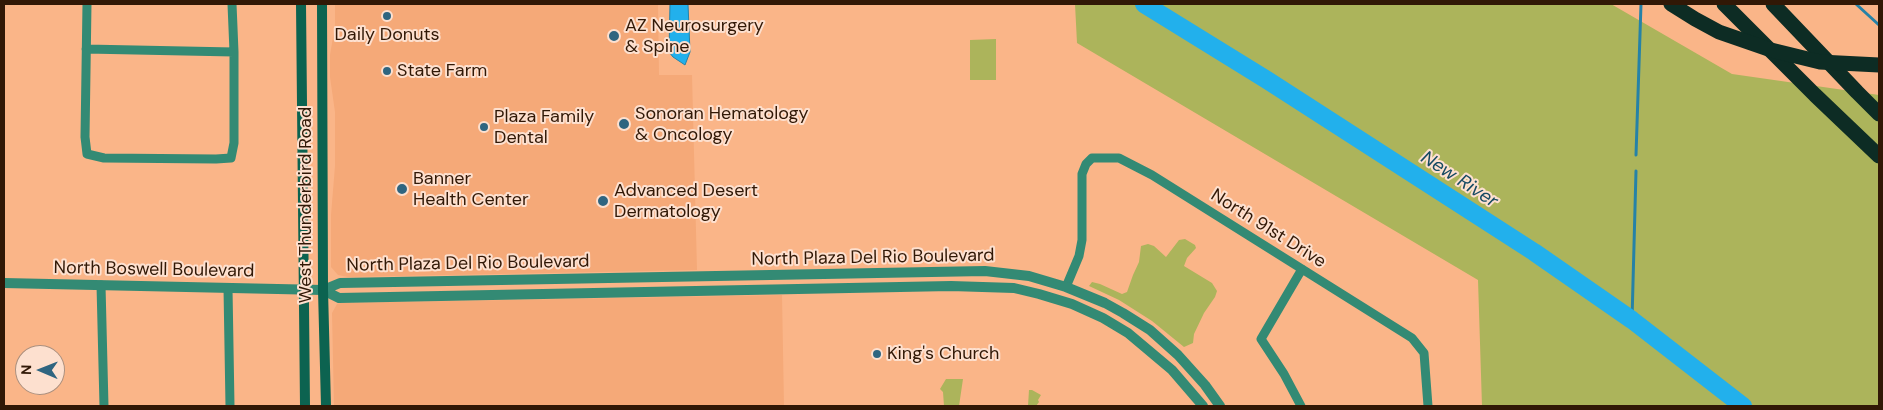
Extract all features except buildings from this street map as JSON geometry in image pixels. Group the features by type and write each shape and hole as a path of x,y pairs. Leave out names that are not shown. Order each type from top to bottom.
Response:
{"highway":[{"path":"1671,4 1695,20 1719,32 1771,50 1820,62 1879,65"},
{"path":"1724,4 1879,156"},
{"path":"1772,4 1879,114"}],"main road":[{"name":"West Thunderbird Road","path":"300,4 305,406"},
{"name":"West Thunderbird Road","path":"322,4 323,290 326,406"}],"street":[{"path":"87,4 85,137 87,154 104,158 216,159 231,158 234,143 232,4"},
{"path":"86,49 234,52"},
{"name":"North 91st Drive","path":"1066,287 1079,256 1082,240 1082,174 1086,164 1092,158 1119,158 1133,164 1412,338 1424,353 1428,406"},
{"path":"1301,406 1284,374 1261,339 1302,269"},
{"name":"North Plaza Del Rio Boulevard","path":"323,290 340,283 443,280 965,270 1016,274 1066,287 1106,303 1135,320 1164,340 1178,354 1218,403"},
{"path":"853,273 853,288"},
{"path":"1014,288 1016,274"},
{"path":"766,275 767,290"},
{"path":"671,276 671,292"},
{"path":"579,278 579,294"},
{"path":"443,280 443,296"},
{"name":"North Boswell Boulevard","path":"4,283 303,290"},
{"path":"101,285 104,406"},
{"name":"North Plaza Del Rio Boulevard","path":"323,290 339,298 966,286 1014,288 1072,304 1103,318 1128,333 1172,370 1204,406"},
{"path":"228,288 230,406"},
{"path":"303,290 323,290"},
{"path":"1128,333 1135,320"},
{"path":"1204,406 1218,403"}],"shaded area":[{"path":"335,4 658,4 659,75 692,75 697,270 348,277 338,275 331,267 335,112 330,77 330,55 335,25"},
{"path":"782,295 784,406 334,406 332,313 337,304 341,303"}],"green space":[{"path":"1075,4 1611,4 1732,74 1879,95 1879,406 1482,406 1478,280 1077,43"},
{"path":"996,39 996,80 970,80 970,40"},
{"path":"1185,239 1195,245 1196,248 1187,258 1184,266 1212,283 1217,291 1194,334 1193,343 1184,347 1152,321 1119,300 1089,286 1092,282 1122,294 1127,292 1139,262 1141,246 1148,244 1154,246 1166,257 1179,240"},
{"path":"946,379 963,379 959,406 944,406 943,392 940,389"},
{"path":"1029,390 1041,395 1036,406 1028,406"}],"water":[{"path":"670,4 688,4 690,52 685,65 669,52"}],"waterway":[{"name":"New River","path":"1144,4 1267,80 1534,252 1632,320 1743,406"},
{"path":"1636,155 1641,4"},
{"path":"1856,4 1879,25"},
{"path":"1632,320 1636,171"}],"place":[{"name":"Daily Donuts","path":"387,16"},
{"name":"AZ Neurosurgery & Spine","path":"614,36"},
{"name":"State Farm","path":"387,71"},
{"name":"Sonoran Hematology & Oncology","path":"624,124"},
{"name":"Plaza Family Dental","path":"484,127"},
{"name":"Banner Health Center","path":"402,189"},
{"name":"Advanced Desert Dermatology","path":"603,201"},
{"name":"King's Church","path":"877,354"}]}
